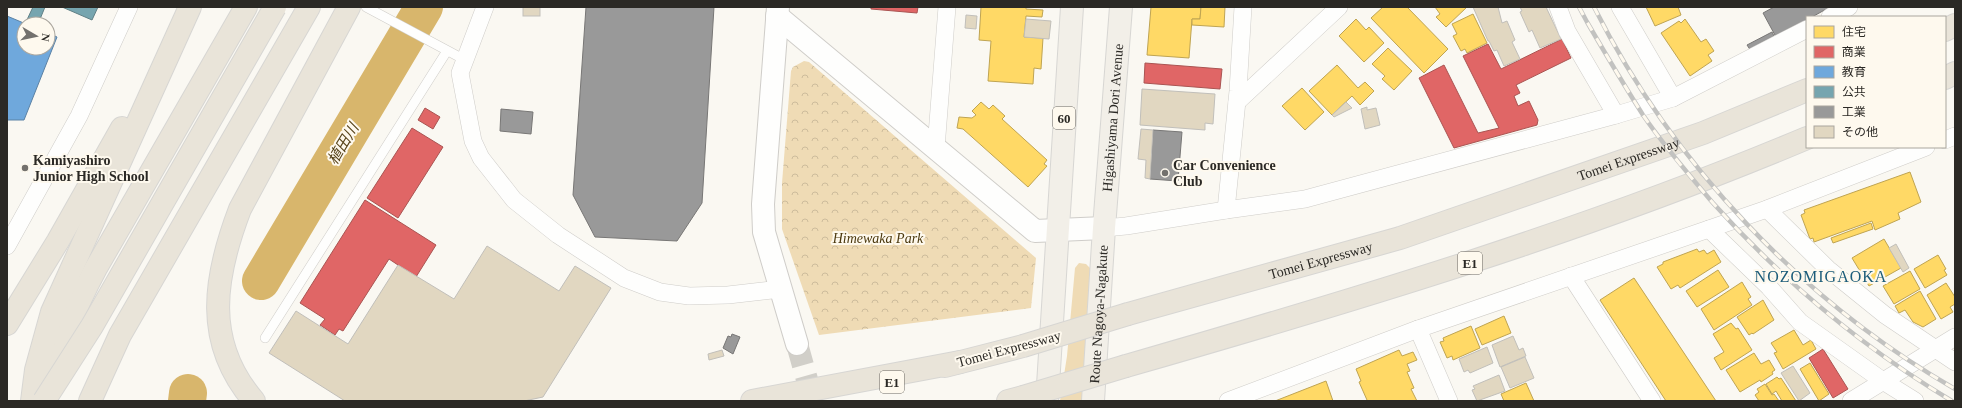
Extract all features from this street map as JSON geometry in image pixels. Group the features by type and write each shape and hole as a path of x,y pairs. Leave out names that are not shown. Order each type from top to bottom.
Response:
{"highway":[{"path":"7,324 58,241 190,7"},
{"path":"32,401 36,370 52,312 190,7"},
{"path":"47,401 64,336 79,300 246,7"},
{"path":"44,401 92,326 275,7"},
{"path":"90,401 120,335 309,7"},
{"path":"254,401 233,371 224,348 219,322 218,296 221,267 228,239 240,209 349,7"},
{"path":"1946,30 1955,25"},
{"path":"1946,78 1955,73"},
{"name":"Tomei Expressway","path":"825,401 1408,236 1703,133 1806,90"},
{"name":"E1","path":"1016,399 1434,275 1573,228 1727,172 1806,138"},
{"path":"752,401 960,362"}],"main road":[{"name":"60","path":"1047,401 1072,7"},
{"name":"Higashiyama Dori Avenue","path":"1104,228 1121,7"},
{"name":"Route Nagoya-Nagakute","path":"1093,401 1104,228"}],"street":[{"path":"7,246 79,116 129,7"},
{"path":"485,7 460,73 473,141 481,158 514,200 558,235 624,278 660,292 689,296 728,295 780,289"},
{"path":"936,148 947,7"},
{"path":"1226,210 1237,102 1243,7"},
{"path":"1237,102 1339,7"},
{"path":"1558,7 1567,32 1616,115"},
{"path":"1620,7 1673,98"},
{"path":"1832,16 1849,7"},
{"path":"777,11 1035,231 1126,226 1305,199 1616,115 1673,98 1806,30"},
{"path":"777,11 763,204 764,232 797,344"},
{"path":"1233,400 1418,329 1767,209 1923,148"},
{"path":"1767,209 1840,278 1885,315 1955,362"},
{"path":"1710,229 1769,288 1800,322 1883,381 1915,401"},
{"path":"1571,276 1652,401"},
{"path":"1418,329 1449,401"},
{"path":"1851,401 1955,337"}],"lane":[{"path":"366,7 464,60"},
{"path":"265,338 447,51"}],"green space":[{"name":"Himewaka Park","path":"804,61 809,62 1036,258 1031,308 819,335 782,229 782,183 791,71 793,67"},
{"path":"1079,263 1086,264 1091,269 1082,401 1060,401 1067,356 1075,268"}],"building: 住宅":[{"path":"981,7 1026,7 1026,9 1043,10 1042,17 1026,16 1024,37 1043,38 1041,69 1034,68 1033,84 988,81 991,41 979,40"},
{"path":"1151,7 1201,7 1200,19 1192,19 1189,58 1147,55"},
{"path":"1201,7 1225,7 1224,27 1192,25 1192,19 1200,19"},
{"path":"1383,7 1407,7 1448,49 1424,73 1371,18"},
{"path":"1435,7 1467,7 1446,27 1436,17 1440,14"},
{"path":"1646,7 1678,7 1681,15 1655,26"},
{"path":"1473,14 1487,43 1467,53 1465,49 1461,51 1453,36 1457,34 1452,24"},
{"path":"1356,19 1366,30 1369,27 1384,43 1364,62 1339,36"},
{"path":"1685,19 1701,42 1706,39 1714,51 1708,55 1712,61 1690,76 1661,33 1679,21 1681,23"},
{"path":"1388,48 1412,71 1394,90 1382,79 1385,76 1372,64"},
{"path":"1337,65 1358,88 1365,82 1374,91 1360,105 1352,96 1332,115 1309,91"},
{"path":"1302,88 1324,112 1305,130 1282,106"},
{"path":"981,102 989,109 993,105 1005,116 1002,119 1047,160 1044,164 1047,166 1028,187 963,129 957,128 959,117 972,118 976,115 972,111"},
{"path":"1910,172 1921,202 1898,213 1900,219 1875,230 1872,221 1814,242 1813,238 1810,239 1801,215 1805,213 1804,210"},
{"path":"1871,223 1873,229 1833,243 1831,238"},
{"path":"1884,239 1901,268 1869,286 1852,258"},
{"path":"1697,249 1699,252 1704,250 1707,254 1714,250 1721,262 1680,288 1678,285 1671,289 1657,267 1663,264 1663,262"},
{"path":"1938,255 1946,269 1944,270 1947,275 1925,288 1914,269"},
{"path":"1718,270 1729,287 1697,307 1686,291"},
{"path":"1910,271 1920,289 1894,304 1883,286"},
{"path":"1634,278 1716,401 1666,401 1600,300"},
{"path":"1742,282 1751,297 1748,299 1752,305 1714,330 1701,309"},
{"path":"1946,283 1955,297 1955,304 1950,307 1953,312 1941,319 1927,295"},
{"path":"1920,291 1936,319 1923,327 1913,322 1905,310 1899,313 1895,306"},
{"path":"1763,300 1774,320 1753,334 1752,333 1749,335 1737,317"},
{"path":"1504,316 1511,333 1482,345 1475,329"},
{"path":"1731,323 1736,329 1738,328 1752,350 1721,370 1714,358 1724,352 1713,334"},
{"path":"1471,326 1480,348 1453,360 1452,356 1447,358 1440,342 1444,341 1443,338"},
{"path":"1794,330 1803,345 1811,340 1816,349 1783,369 1774,353 1777,352 1771,343"},
{"path":"1399,350 1402,356 1413,352 1417,360 1407,364 1410,371 1407,372 1414,388 1411,389 1417,401 1366,401 1367,400 1359,382 1361,381 1356,369"},
{"path":"1754,353 1761,364 1769,360 1775,370 1772,372 1773,374 1761,382 1760,380 1740,392 1726,370"},
{"path":"1810,363 1829,394 1819,401 1800,369"},
{"path":"1777,377 1779,379 1781,378 1796,401 1782,401 1776,391 1772,394 1766,384"},
{"path":"1326,381 1333,401 1275,401"},
{"path":"1526,383 1534,401 1504,401 1501,394"},
{"path":"1765,384 1772,395 1774,394 1779,401 1759,401 1755,395 1759,392 1757,389"}],"building: 商業":[{"path":"871,7 918,7 917,13 871,9"},
{"path":"1562,39 1571,58 1516,85 1520,93 1514,96 1518,106 1529,101 1538,120 1537,125 1454,148 1419,78 1444,65 1478,133 1499,128 1463,56 1488,44 1501,69"},
{"path":"1145,63 1222,69 1220,89 1144,83"},
{"path":"425,108 440,117 433,129 418,120"},
{"path":"412,128 443,147 398,218 367,198"},
{"path":"365,200 436,245 416,277 389,259 343,331 339,329 335,335 320,325 325,319 300,303"},
{"path":"1823,349 1848,389 1833,398 1809,358"}],"building: 教育":[{"path":"7,16 16,20 16,56 49,56 24,120 7,120"}],"building: 公共":[{"path":"33,7 45,7 41,16 29,16"},
{"path":"62,7 98,7 92,20"}],"building: 工業":[{"path":"586,7 714,7 702,203 677,241 595,237 573,195"},
{"path":"1774,7 1830,7 1814,16 1806,16 1806,21 1776,37 1763,13"},
{"path":"1772,32 1775,38 1751,51 1747,45"},
{"path":"501,109 533,112 531,134 500,131"},
{"path":"1153,130 1182,132 1178,181 1150,179"},
{"path":"732,334 740,337 733,354 723,348 728,336 731,337"}],"building: その他":[{"path":"523,7 540,7 540,16 523,16"},
{"path":"1473,7 1498,7 1502,23 1507,21 1515,40 1512,42 1520,59 1504,66 1497,50 1494,51 1488,41"},
{"path":"1520,7 1546,7 1561,39 1540,48 1532,30 1529,32 1520,12 1522,11"},
{"path":"966,15 977,16 976,29 965,28"},
{"path":"1026,19 1051,21 1049,39 1024,37"},
{"path":"1142,89 1215,94 1213,124 1205,123 1205,130 1140,125"},
{"path":"1346,102 1352,108 1334,117 1332,115"},
{"path":"1367,107 1367,110 1376,108 1380,125 1365,129 1361,109"},
{"path":"1141,129 1153,130 1150,179 1145,178 1146,160 1138,159"},
{"path":"1896,244 1909,268 1903,272 1889,248"},
{"path":"487,246 559,291 575,266 611,288 543,397 524,401 345,401 269,353 296,311 348,344 398,265 454,299"},
{"path":"1513,336 1519,350 1523,348 1526,356 1500,367 1492,345"},
{"path":"1487,347 1493,363 1470,373 1468,370 1464,372 1459,359"},
{"path":"722,350 724,356 709,360 708,354"},
{"path":"1525,357 1534,378 1510,388 1501,367"},
{"path":"1793,366 1810,393 1799,401 1781,373"},
{"path":"1499,375 1505,391 1477,401 1472,390 1475,389 1473,386"}],"waterway":[{"name":"植田川","path":"261,281 424,7"},
{"name":"植田川","path":"187,401 188,393"}],"tunnel":[{"path":"797,344 813,401"}],"railway":[{"path":"1579,7 1651,127 1695,182 1740,232 1796,286 1855,335 1919,380 1952,401"},
{"path":"1594,7 1626,65 1662,121 1703,174 1747,224 1794,271 1845,314 1899,354 1955,389"}],"place":[{"name":"Kamiyashiro Junior High School","path":"25,168"},
{"name":"Car Convenience Club","path":"1165,173"}],"district":[{"name":"NOZOMIGAOKA","path":"1821,276"}]}
